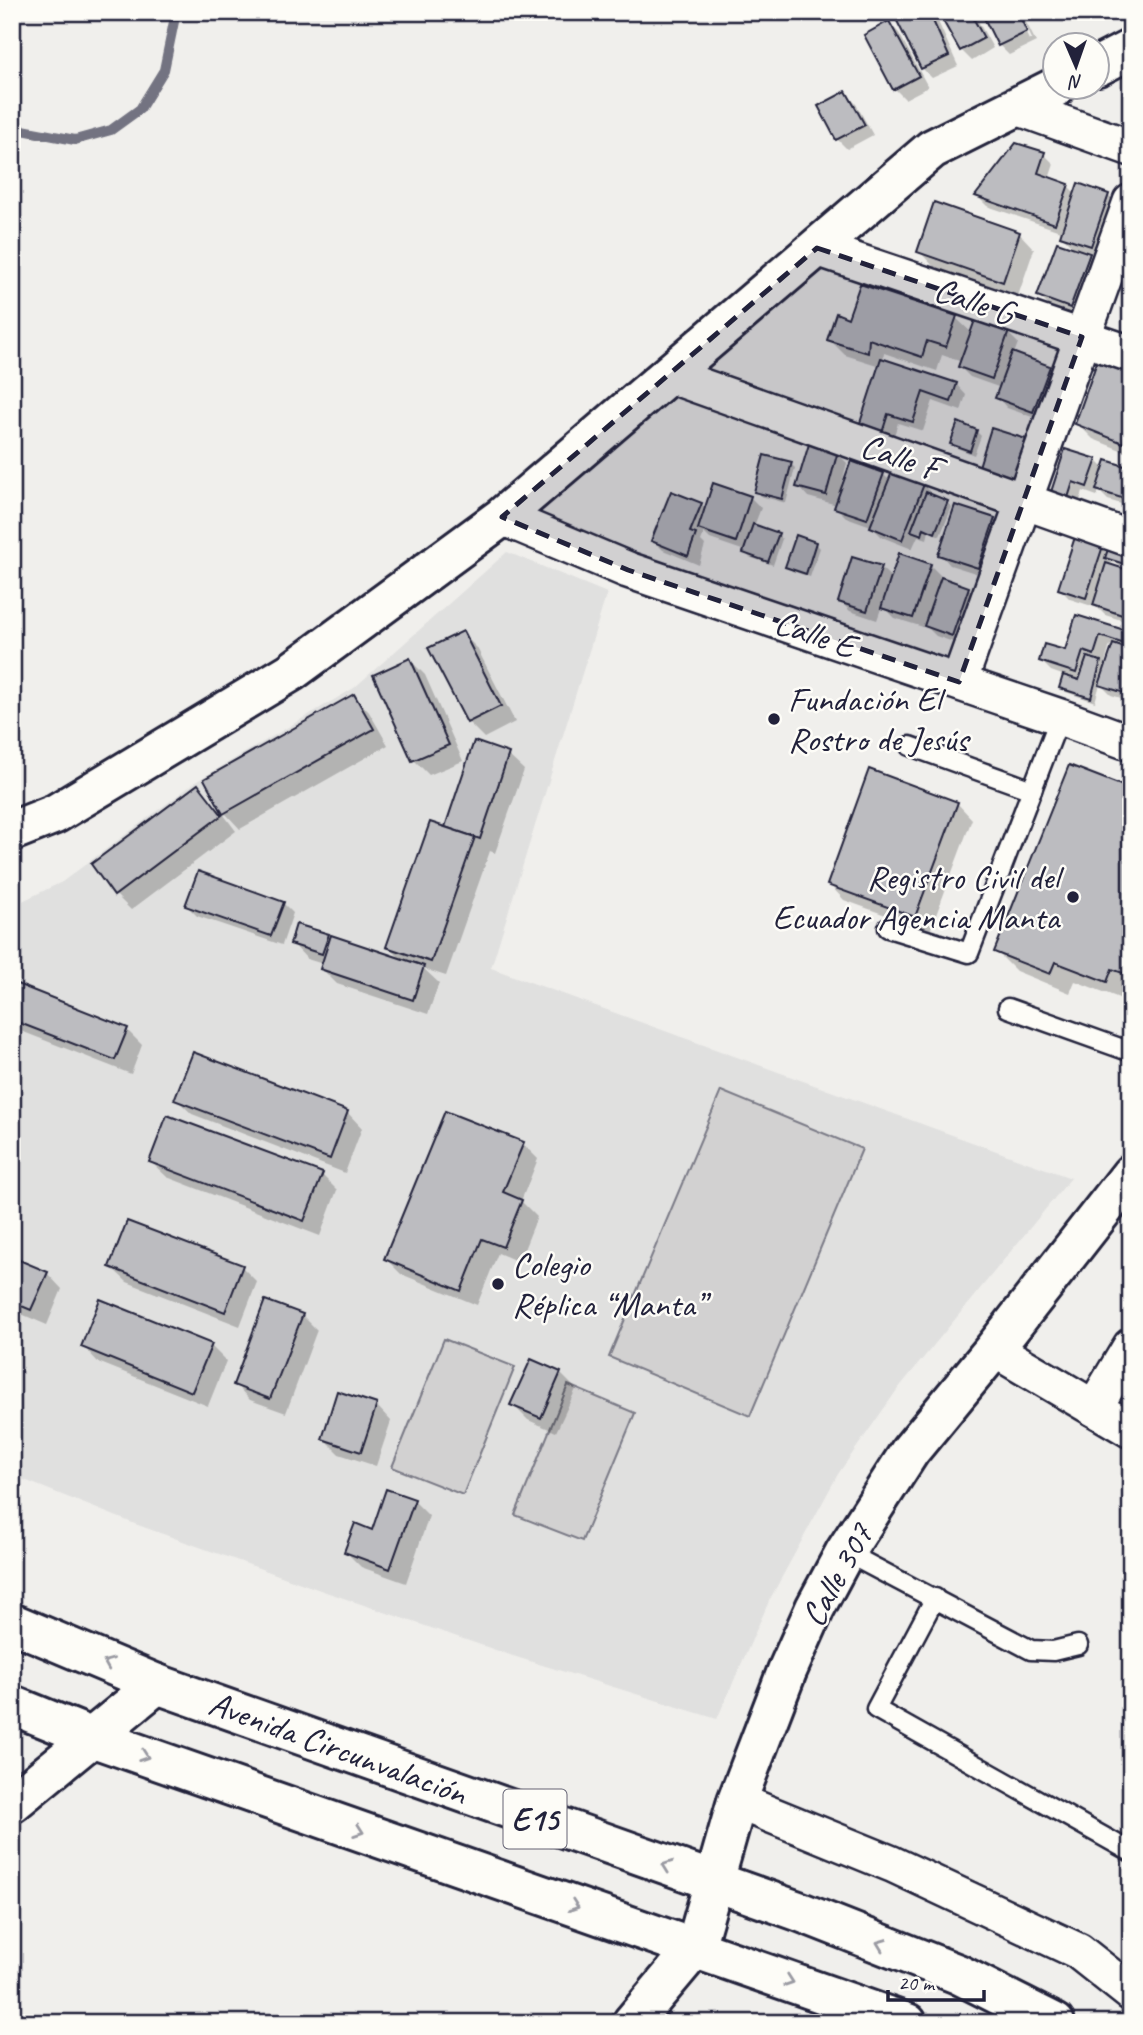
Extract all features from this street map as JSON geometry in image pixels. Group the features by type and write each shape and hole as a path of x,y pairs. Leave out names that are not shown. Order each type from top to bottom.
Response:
{"main road":[{"path":"1112,58 1131,49"},
{"path":"12,831 55,814 291,672 502,517 932,149 1042,94"},
{"name":"Calle 307","path":"632,2023 695,1948 737,1801 815,1608 845,1552 910,1451 1131,1174"},
{"name":"Avenida Circunvalación","path":"12,1623 157,1684 798,1911 958,1974 1055,2023"},
{"path":"12,1803 157,1684"},
{"name":"Avenida Circunvalación","path":"12,1705 90,1737 907,2023"}],"street":[{"path":"1017,107 1131,148"},
{"path":"959,682 1131,202"},
{"name":"Calle G","path":"817,248 1131,354"},
{"name":"Calle F","path":"669,375 1131,539"},
{"name":"Calle E","path":"502,517 628,570 1131,743"},
{"path":"1094,1408 1131,1346"},
{"path":"994,1349 1131,1430"},
{"path":"737,1801 892,1864 1078,1951 1131,1993"}],"lane":[{"path":"888,928 969,953 1060,717"},
{"path":"910,746 1032,790"},
{"path":"1008,1008 1131,1052"},
{"path":"845,1552 1031,1650 1053,1651 1078,1645"},
{"path":"935,1598 876,1709 1131,1852"}],"highlighted area":[{"path":"817,248 1082,337 959,682 628,570 502,517"}],"shaded area":[{"name":"Colegio Réplica “Manta”","path":"507,552 607,593 491,968 1071,1178 897,1390 838,1474 770,1599 717,1719 513,1656 323,1591 135,1524 12,1475 12,906 62,882 197,781 354,688"},
{"path":"721,1091 862,1149 750,1416 609,1357"},
{"path":"444,1339 515,1367 463,1495 392,1467"},
{"path":"568,1385 635,1413 582,1541 515,1515"}],"building":[{"path":"905,12 929,12 949,56 921,69 895,17"},
{"path":"938,12 970,12 984,38 960,51"},
{"path":"981,12 1018,12 1027,32 998,46"},
{"path":"889,21 919,76 893,90 864,35"},
{"path":"846,91 865,125 836,140 818,106"},
{"path":"1016,143 1045,152 1038,173 1069,184 1055,224 975,196"},
{"path":"1078,183 1109,194 1091,246 1060,236"},
{"path":"934,202 1020,232 1003,282 917,252"},
{"path":"1057,242 1090,253 1070,308 1037,296"},
{"path":"860,284 957,316 946,347 927,341 922,357 869,339 868,353 827,340 836,313 848,318"},
{"path":"975,320 1009,331 992,379 958,367"},
{"path":"1012,352 1050,366 1033,412 995,398"},
{"path":"881,358 957,383 951,402 923,392 913,422 888,414 882,433 859,426"},
{"path":"1098,359 1131,370 1131,433 1127,432 1123,443 1075,424"},
{"path":"958,422 977,430 970,451 950,444"},
{"path":"991,428 1026,439 1011,484 977,473"},
{"path":"809,444 838,451 826,495 796,487"},
{"path":"1065,449 1097,459 1087,487 1073,482 1067,501 1050,495"},
{"path":"764,455 792,462 782,499 754,492"},
{"path":"1106,460 1131,468 1131,501 1096,490"},
{"path":"851,461 884,473 867,519 834,508"},
{"path":"892,472 924,484 902,540 870,527"},
{"path":"713,483 751,496 736,542 698,529"},
{"path":"671,491 702,503 690,532 696,534 688,556 651,541"},
{"path":"926,492 948,501 935,533 924,528 922,535 911,531"},
{"path":"955,505 995,518 978,568 938,555"},
{"path":"753,524 779,533 768,562 743,553"},
{"path":"796,535 816,542 806,574 785,567"},
{"path":"1075,537 1103,546 1086,598 1058,589"},
{"path":"1109,546 1131,553 1131,566 1105,558"},
{"path":"899,553 931,564 913,618 881,608"},
{"path":"852,557 882,566 867,611 838,602"},
{"path":"1106,563 1131,571 1131,588 1122,615 1093,605"},
{"path":"941,577 969,587 952,636 924,626"},
{"path":"1076,615 1131,632 1131,646 1100,636 1094,655 1083,651 1076,673 1039,661 1044,644 1065,650"},
{"path":"463,631 501,706 467,723 428,648"},
{"path":"1113,644 1131,650 1131,695 1099,685"},
{"path":"1087,657 1101,661 1091,698 1059,688 1063,675 1079,680"},
{"path":"410,658 449,745 412,761 373,675"},
{"path":"354,694 374,729 223,814 204,779"},
{"path":"474,741 509,753 480,839 445,827"},
{"name":"Registro Civil del Ecuador Agencia Manta","path":"1069,765 1131,789 1131,828 1126,840 1131,842 1131,976 1112,969 1107,982 1055,962 1050,974 994,952"},
{"path":"869,769 958,802 915,917 827,885"},
{"path":"198,784 222,815 114,896 91,864"},
{"path":"430,822 475,837 431,962 386,947"},
{"path":"198,871 284,902 271,936 185,906"},
{"path":"296,924 329,934 322,954 290,944"},
{"path":"331,935 424,966 413,1000 320,969"},
{"path":"12,982 128,1028 115,1060 12,1020"},
{"path":"193,1052 348,1111 330,1159 174,1100"},
{"path":"445,1111 524,1142 503,1192 522,1200 503,1247 482,1239 461,1291 384,1259"},
{"path":"167,1115 323,1173 304,1221 149,1162"},
{"path":"127,1221 243,1265 225,1312 109,1267"},
{"path":"12,1257 48,1272 31,1310 12,1302"},
{"path":"100,1299 212,1344 192,1392 81,1347"},
{"path":"265,1300 303,1314 270,1399 233,1385"},
{"path":"531,1359 561,1372 541,1418 510,1405"},
{"path":"337,1391 377,1404 361,1452 322,1439"},
{"path":"386,1489 415,1499 390,1569 344,1552 355,1523 372,1530"}],"waterway":[{"path":"12,128 75,140 111,130 140,109 164,70 176,12"}],"place":[{"name":"Fundación El Rostro de Jesús","path":"774,719"},
{"name":"Registro Civil del Ecuador Agencia Manta","path":"1073,897"},
{"name":"Colegio Réplica “Manta”","path":"498,1284"}]}
